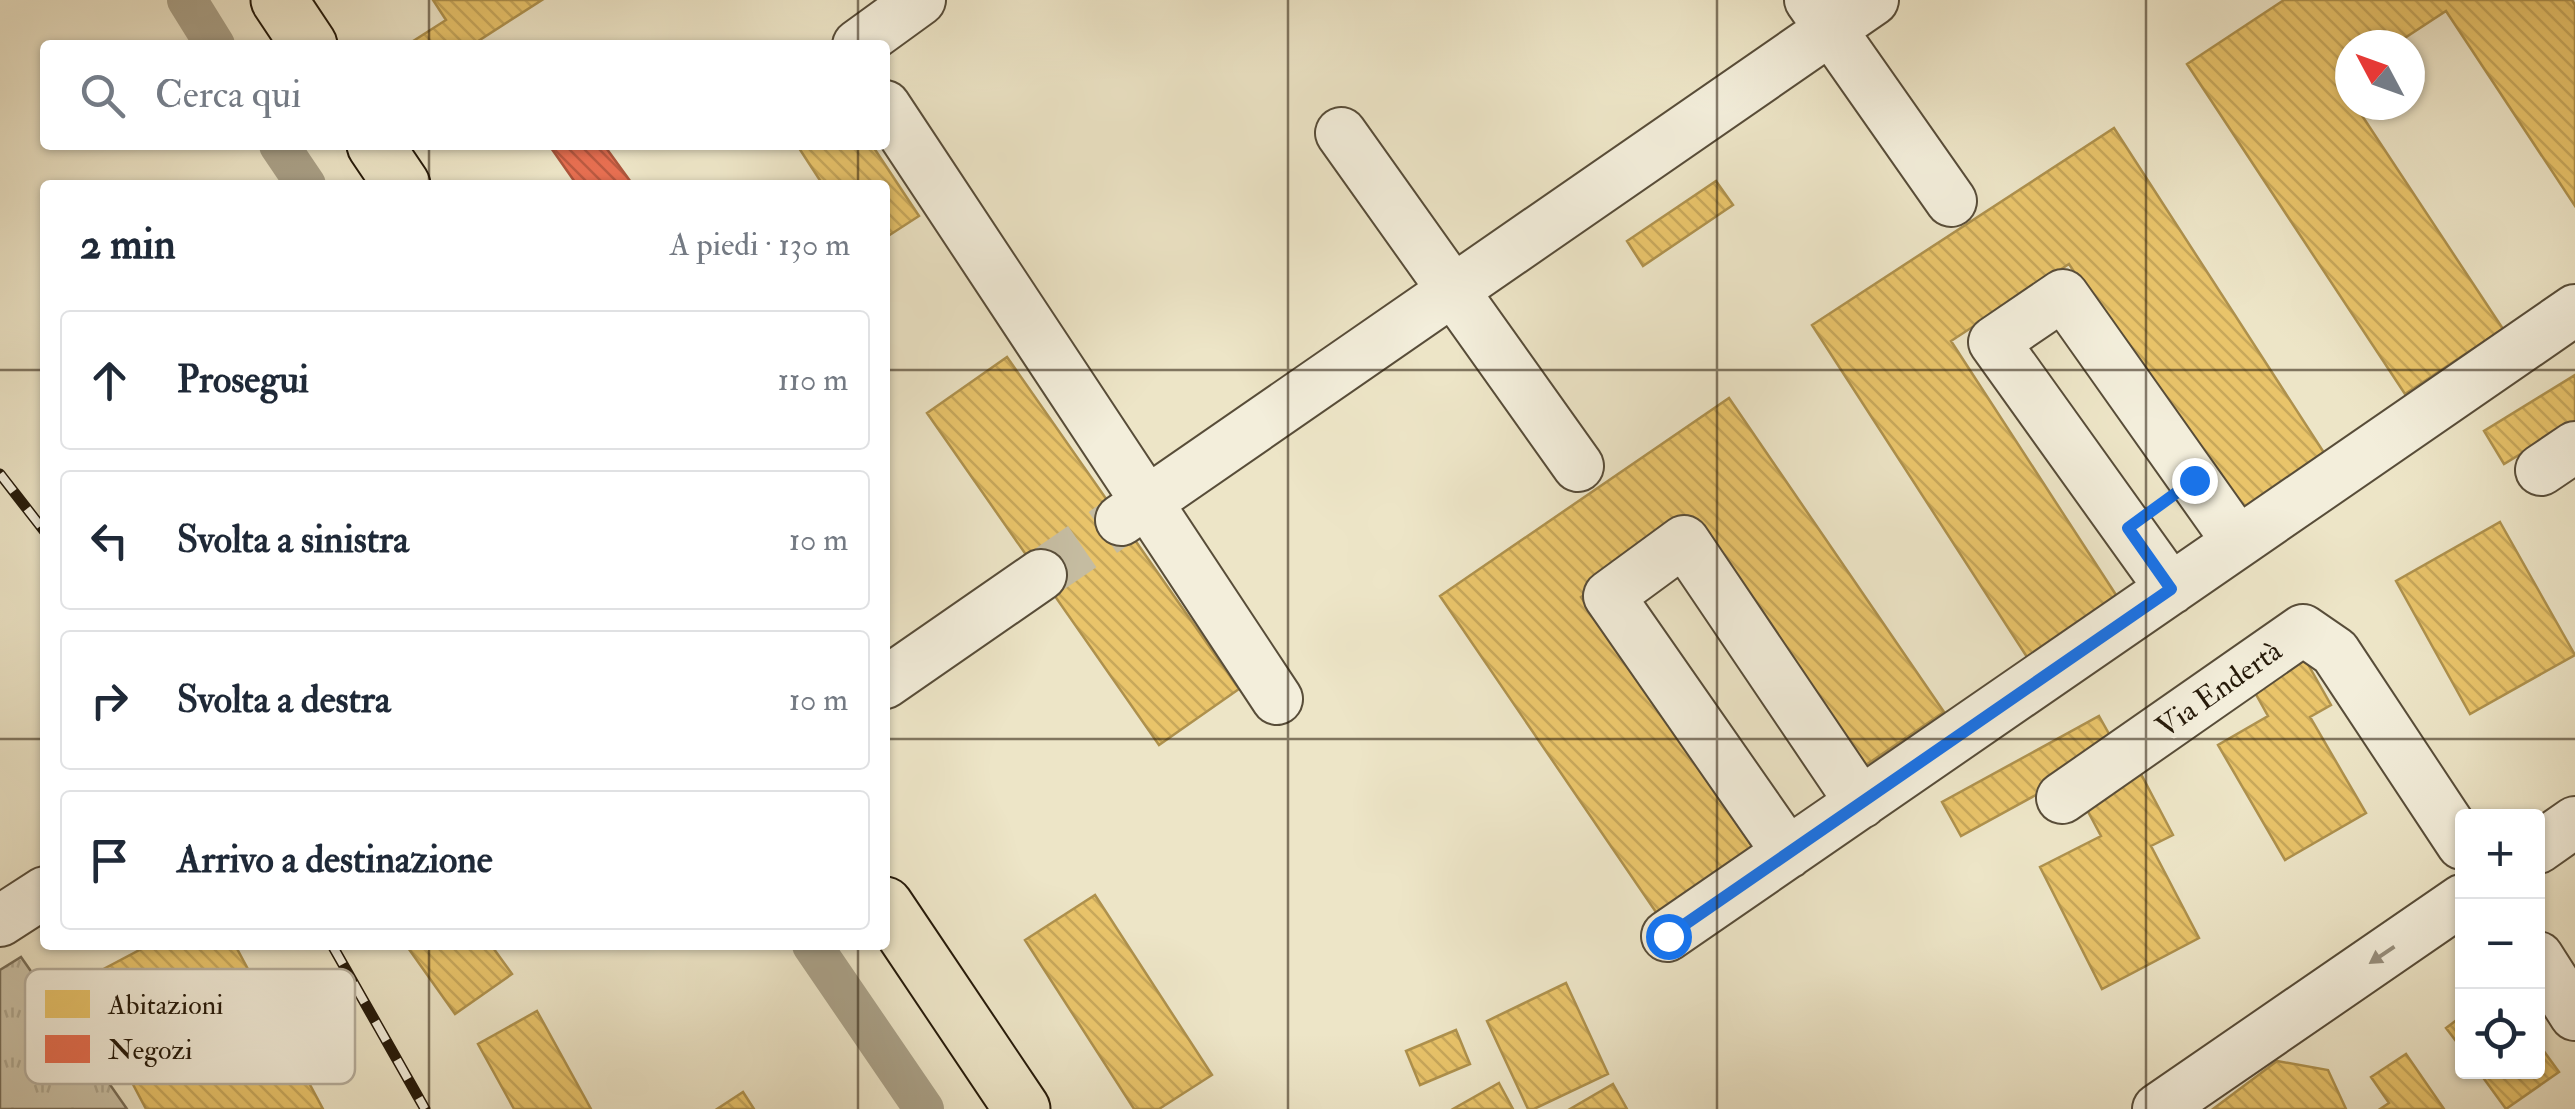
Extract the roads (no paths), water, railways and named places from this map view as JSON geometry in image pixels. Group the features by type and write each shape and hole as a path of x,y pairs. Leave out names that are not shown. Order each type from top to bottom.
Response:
{"main road":[{"path":"279,0 306,40"},
{"path":"378,150 399,180"},
{"path":"890,912 1022,1109"}],"street":[{"path":"865,40 920,0"},
{"path":"1133,512 1453,290 1820,15 1872,0"},
{"path":"1820,15 1951,200"},
{"path":"890,114 1133,512 1277,699"},
{"path":"1342,133 1578,466"},
{"path":"2171,589 1994,342 2063,294 2238,542"},
{"path":"1668,936 2575,310"},
{"path":"2128,528 2194,480"},
{"path":"1788,853 1609,596 1684,541 1861,802"},
{"path":"890,680 1041,575"},
{"name":"Via Endertà","path":"2062,798 2303,630 2335,652 2455,833"},
{"path":"2545,843 2575,822"},
{"path":"0,921 40,895"},
{"path":"2158,1109 2455,905"},
{"path":"2545,969 2575,1014"}],"waterway":[{"path":"187,0 212,40"},
{"path":"282,150 303,180"},
{"path":"815,950 924,1109"}],"tunnel":[{"path":"1041,575 1121,520"}],"railway":[{"path":"0,474 40,526"},
{"path":"335,950 346,969"},
{"path":"355,986 425,1109"}]}
